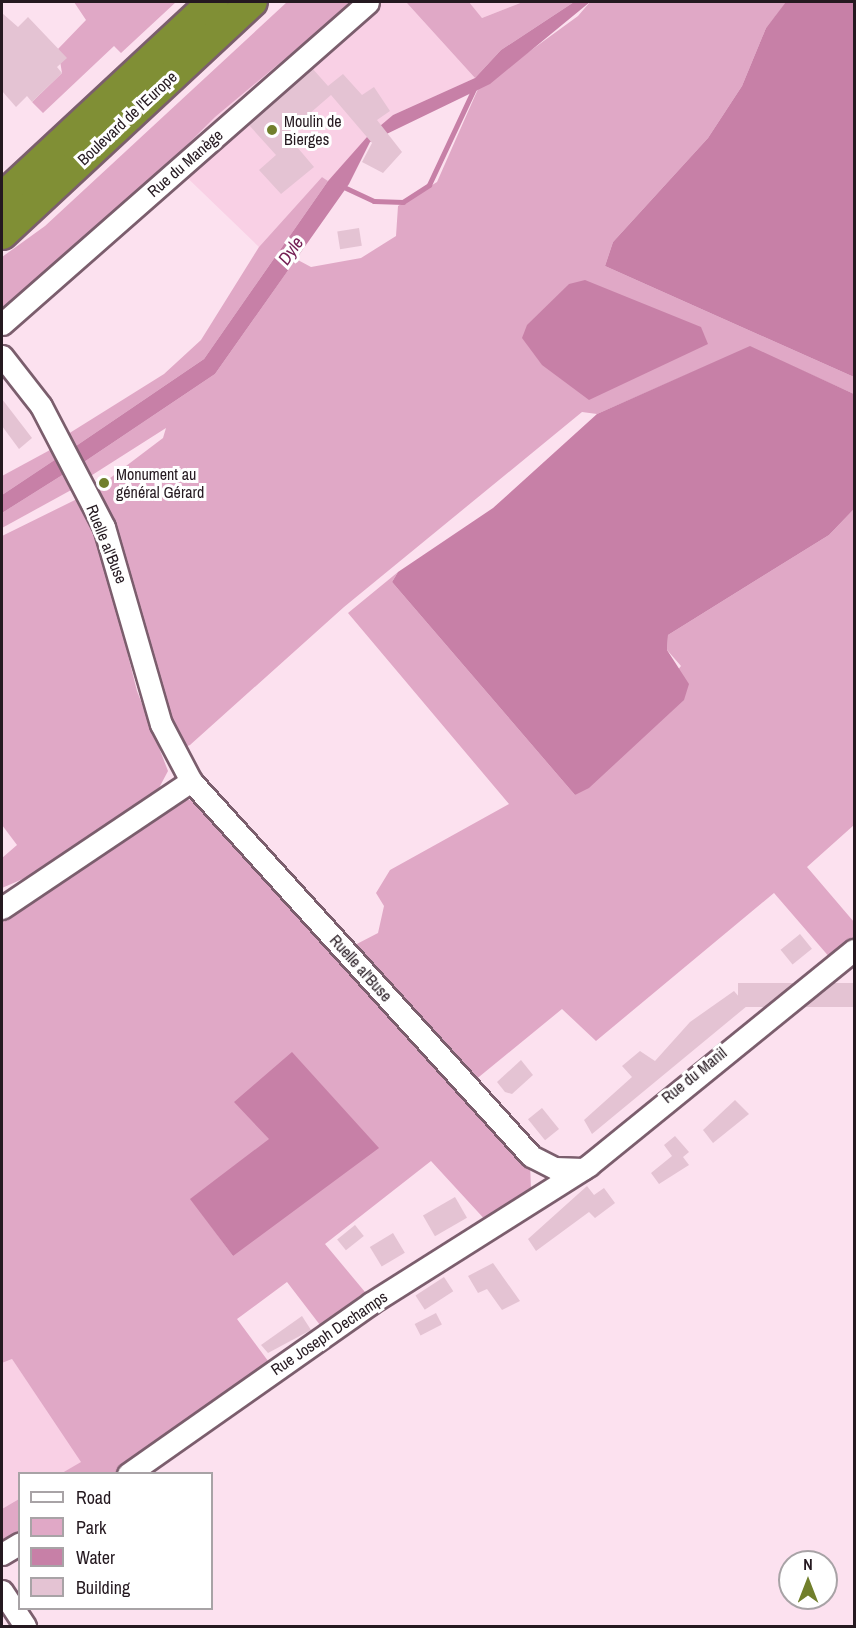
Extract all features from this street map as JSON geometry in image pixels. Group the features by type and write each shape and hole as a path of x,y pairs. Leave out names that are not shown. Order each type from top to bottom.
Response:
{"highway":[{"name":"Boulevard de l'Europe","path":"2,198 213,2"},
{"name":"Boulevard de l'Europe","path":"2,234 252,2"}],"street":[{"name":"Rue du Manège","path":"2,324 368,2"},
{"name":"Ruelle al'Buse","path":"2,356 41,406 113,549 160,724 191,781 531,1156 555,1168 583,1168"},
{"path":"2,908 191,781"},
{"name":"Rue du Manil","path":"535,1201 583,1168 855,950"},
{"path":"531,1156 538,1177 535,1201"},
{"name":"Rue Joseph Dechamps","path":"129,1472 371,1303 535,1201"},
{"path":"2,1554 18,1544"},
{"path":"2,1591 25,1626"}],"shaded area":[{"path":"353,2 406,2 475,78 393,115 328,181 322,177 259,247 173,164 215,116"},
{"path":"469,2 523,2 482,18"},
{"path":"12,1359 82,1462 64,1472 18,1472 18,1500 2,1509 2,1363"}],"green space":[{"path":"74,2 176,2 121,53 114,46 43,113 32,102 62,73 58,49 86,20"},
{"path":"287,2 353,2 215,117 2,332 2,257 45,226"},
{"path":"406,2 469,2 482,18 523,2 574,2 501,50 475,78"},
{"path":"590,2 787,2 766,28 742,86 708,138 613,242 605,266 854,377 854,394 750,347 597,414 582,412 344,607 190,745 179,749 97,488 163,438 166,428 89,477 81,464 215,374 296,259 311,267 361,258 396,236 398,206 437,182 478,89 578,16"},
{"path":"322,177 328,181 204,359 73,448 68,434 164,374 201,340 259,247"},
{"path":"50,450 56,459 2,495 2,476"},
{"path":"64,474 73,489 2,528 2,513"},
{"path":"77,499 99,540 137,691 168,771 159,788 41,871 2,888 2,858 17,845 2,825 2,536"},
{"path":"854,509 854,825 807,867 854,922 854,941 831,959 774,893 596,1041 562,1009 474,1081 351,947 378,933 384,906 376,893 390,870 509,804 348,613 398,572 392,582 575,795 681,666 667,650 668,635 829,535"},
{"path":"184,799 200,802 530,1163 531,1189 489,1224 431,1161 325,1244 365,1292 320,1325 287,1282 237,1319 271,1365 122,1472 64,1472 81,1462 12,1359 2,1363 2,919 167,802","holes":["270,1139 233,1256 191,1199"]},
{"path":"18,1500 18,1538 2,1548 2,1509"}],"water":[{"name":"Dyle","path":"574,2 590,2 490,84 370,142 349,184 215,374 81,464 73,448 204,359 328,181 367,137 393,115 475,78 501,50"},
{"path":"786,2 854,2 854,377 605,266 613,242 708,138 742,86 766,28"},
{"path":"585,280 701,327 708,344 589,400 542,365 522,338 527,325 569,284"},
{"path":"750,346 854,394 854,509 829,535 668,635 667,650 689,684 684,700 589,788 575,795 392,582 398,572 493,508 597,414"},
{"path":"56,459 64,474 2,513 2,495"},
{"path":"292,1052 379,1148 233,1256 190,1199 269,1139 234,1102"}],"building":[{"path":"2,13 18,27 28,17 67,58 57,67 62,73 32,102 27,96 16,107 2,91"},
{"name":"Moulin de Bierges","path":"312,68 328,86 343,74 362,95 374,87 390,111 377,120 402,152 383,173 362,162 372,143 331,95 286,134 314,167 281,194 259,170 276,155 248,124"},
{"path":"359,228 362,246 340,249 337,231"},
{"path":"2,399 32,438 19,449 2,426"},
{"path":"800,934 812,949 793,964 781,950"},
{"path":"738,983 854,983 854,1007 738,1007"},
{"path":"734,991 747,1006 592,1134 584,1120 632,1077 622,1066 640,1051 655,1061 690,1022"},
{"path":"521,1060 533,1075 512,1094 505,1092 497,1082"},
{"path":"735,1100 749,1114 713,1143 703,1130"},
{"path":"542,1108 559,1129 545,1140 528,1119"},
{"path":"675,1136 689,1152 683,1157 689,1165 659,1184 651,1173 672,1156 664,1145"},
{"path":"587,1186 594,1195 604,1188 615,1203 595,1218 589,1212 536,1251 528,1239"},
{"path":"455,1197 467,1218 435,1236 423,1216"},
{"path":"355,1225 364,1236 346,1250 337,1239"},
{"path":"393,1233 405,1253 382,1267 370,1247"},
{"path":"493,1263 520,1301 502,1310 487,1289 478,1293 468,1276"},
{"path":"444,1277 453,1291 425,1310 415,1296"},
{"path":"436,1313 442,1325 421,1335 415,1324"},
{"path":"302,1316 311,1330 268,1353 261,1345"}],"waterway":[{"path":"342,186 374,201 403,202 429,185 474,89"}],"place":[{"name":"Moulin de Bierges","path":"272,130"},
{"name":"Monument au général Gérard","path":"104,483"}]}
